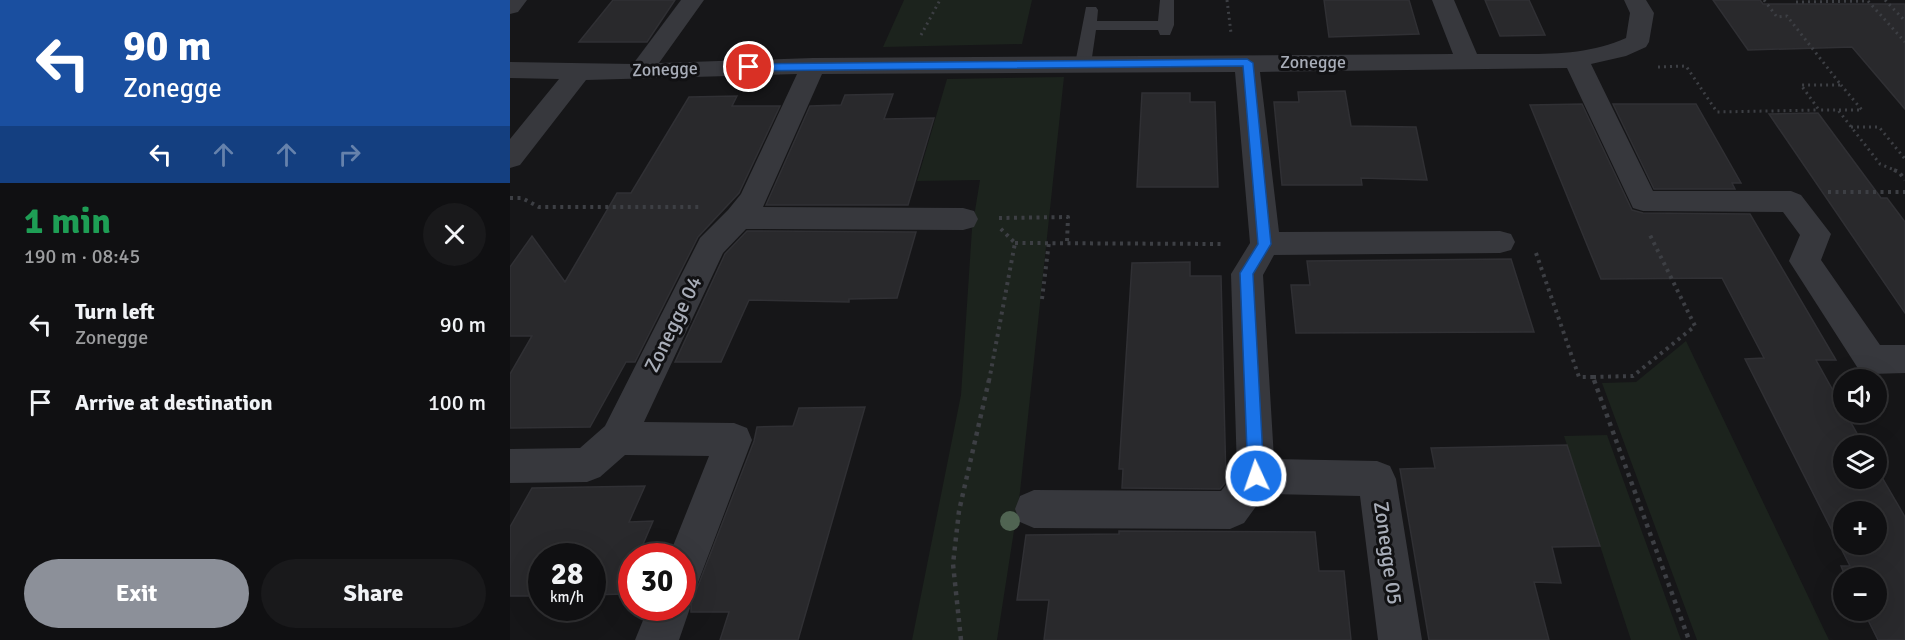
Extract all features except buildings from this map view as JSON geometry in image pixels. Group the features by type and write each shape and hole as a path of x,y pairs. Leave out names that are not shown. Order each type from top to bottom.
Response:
{"street":[{"path":"510,7 516,0"},
{"path":"641,69 693,0"},
{"path":"1443,0 1468,62"},
{"name":"Zonegge","path":"510,70 578,74 641,69 813,66 1576,60 1608,53 1637,42 1642,13 1635,0"},
{"path":"1576,60 1643,201 1791,202 1816,234 1805,261 1871,360 1905,359"},
{"path":"1034,509 1230,510 1256,476 1247,273 1265,244 1247,63"},
{"name":"Zonegge 04","path":"510,466 587,465 618,438 711,246 743,212 813,66"},
{"path":"510,158 578,74"},
{"path":"743,212 963,219"},
{"path":"1265,244 1500,242"},
{"path":"618,438 734,440 694,543"},
{"name":"Zonegge 05","path":"1256,476 1377,479 1400,640"},
{"path":"657,640 664,621"}],"lane":[{"path":"1083,64 1090,18 1166,28 1167,0"}],"path":[{"path":"1608,53 1649,67 1686,66 1717,112 1862,110 1788,16 1777,16 1764,0"},
{"path":"1885,0 1905,21"},
{"path":"1796,2 1868,1 1905,42"},
{"path":"1819,110 1801,85 1841,85"},
{"path":"1838,110 1880,164 1899,172 1905,180"},
{"path":"1851,127 1879,127 1905,159"},
{"path":"1899,172 1905,171"},
{"path":"1791,202 1796,192 1905,192"},
{"path":"510,198 522,198 539,207 743,212"},
{"path":"1500,242 1507,246 1533,246 1579,377 1633,376 1695,326 1642,218 1643,201"},
{"path":"1067,242 1068,217 991,218 1015,243 1265,244"},
{"path":"1042,299 1049,242"},
{"path":"961,640 952,564 959,511 988,387 1015,243"},
{"path":"1593,377 1689,640"}],"shaded area":[{"path":"904,0 1032,0 1022,44 883,47"},
{"path":"1064,77 1020,492 997,640 912,640 961,395 972,229 980,180 917,181 947,79"},
{"path":"1686,341 1829,640 1697,640 1602,383 1636,382"},
{"path":"1607,435 1681,640 1631,640 1564,436"}],"route":[{"path":"749,67 1247,63 1265,244 1247,273 1256,476"}]}
